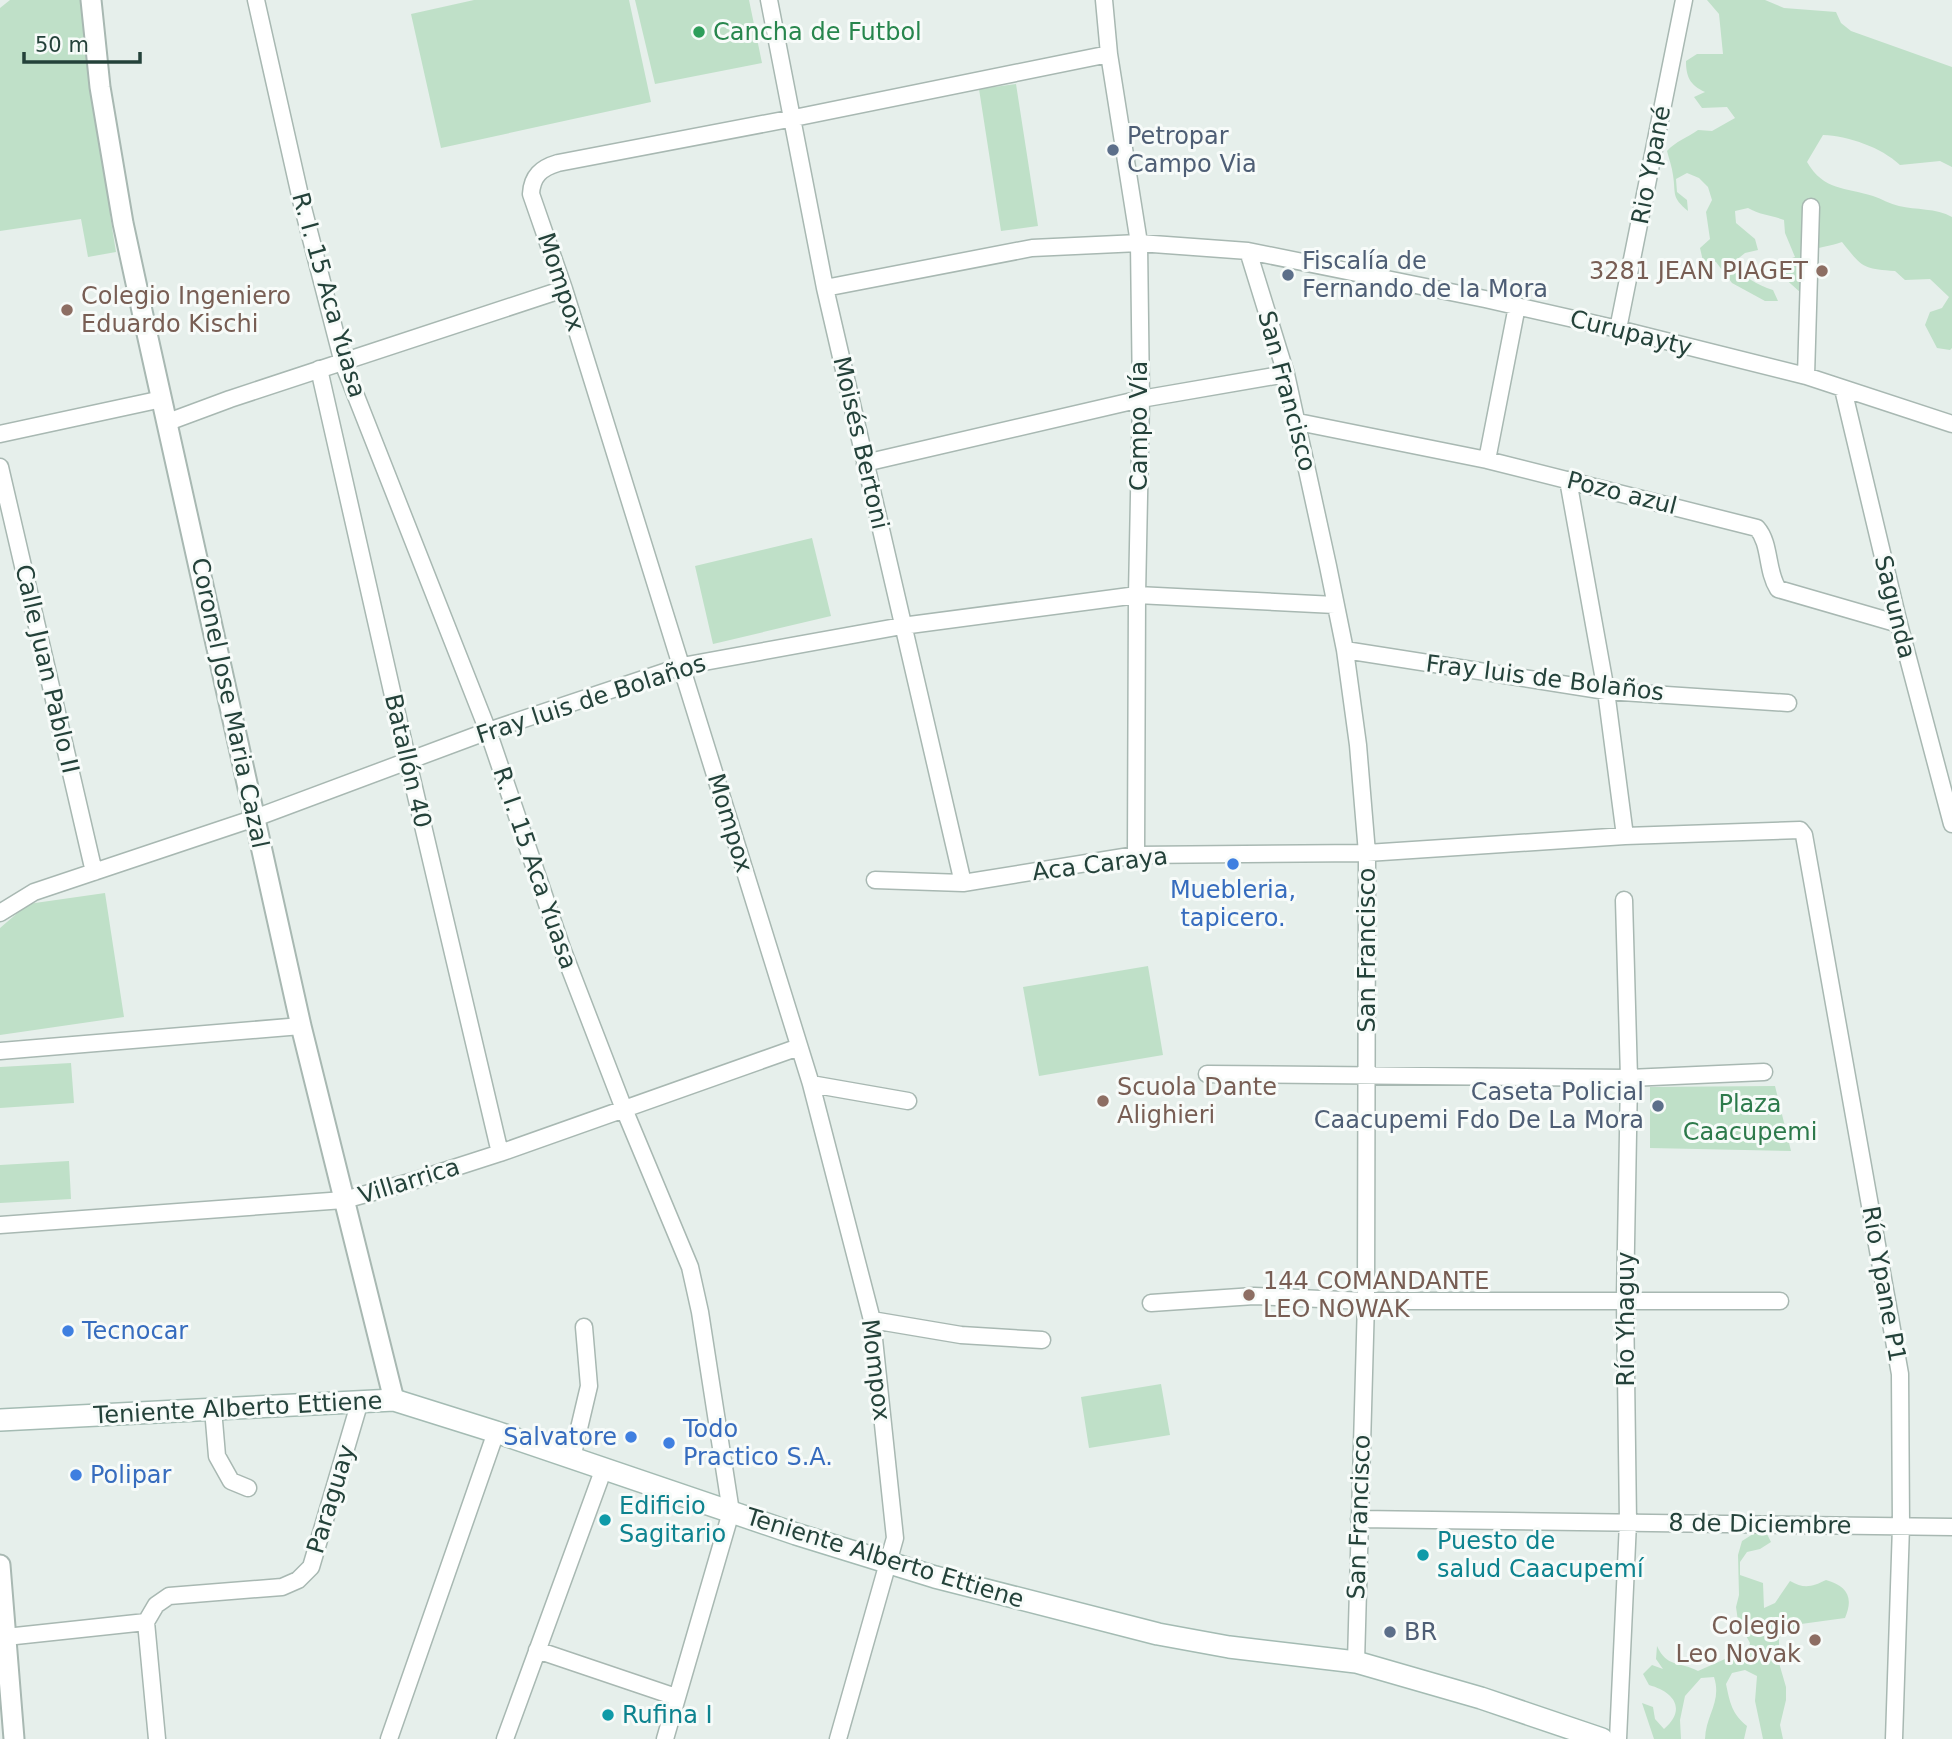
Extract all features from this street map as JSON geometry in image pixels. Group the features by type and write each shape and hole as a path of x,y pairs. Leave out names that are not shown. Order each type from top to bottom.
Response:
{"main road":[{"name":"Teniente Alberto Ettiene","path":"0,1420 394,1400 604,1468 731,1513 947,1580 1158,1634 1229,1647 1356,1662 1602,1739"}],"street":[{"name":"Coronel Jose Maria Cazal","path":"91,0 100,87 121,209 162,399 301,1026 394,1400"},
{"name":"R. I. 15 Aca Yuasa","path":"256,0 301,200 343,363 488,731 563,951 624,1110 690,1267 701,1312 731,1513 665,1739"},
{"name":"Moisés Bertoni","path":"769,0 825,288 963,883"},
{"name":"Campo Vía","path":"1104,0 1109,54 1139,243 1141,399 1136,855"},
{"name":"Rio Ypané","path":"1618,330 1684,0"},
{"name":"Mompox","path":"838,1739 895,1538 872,1320 811,1084 564,289 531,194 532,183 537,174 546,167 1109,54"},
{"path":"1806,376 1811,207"},
{"name":"Curupayty","path":"825,288 1032,248 1139,243 1248,251 1517,306 1806,376 1952,424"},
{"name":"San Francisco","path":"1248,251 1298,422 1345,650 1358,746 1367,853 1366,1301 1356,1662"},
{"path":"168,422 564,289"},
{"path":"1487,460 1517,306"},
{"name":"Batallón 40","path":"320,369 408,762 500,1153"},
{"path":"865,463 1141,399 1286,374"},
{"name":"Sagunda","path":"1843,389 1899,624 1952,824"},
{"path":"0,434 162,399"},
{"name":"Pozo azul","path":"1298,422 1487,460 1757,528 1764,535 1770,577 1778,589 1899,624"},
{"name":"Calle Juan Pablo II","path":"0,467 93,872"},
{"path":"1568,480 1606,691 1625,836"},
{"name":"Fray luis de Bolaños","path":"0,913 34,892 255,818 488,731 681,666 902,626 1137,595 1335,605"},
{"name":"Fray luis de Bolaños","path":"1345,650 1606,691 1787,703"},
{"name":"Aca Caraya","path":"875,880 963,883 1136,855 1367,853 1625,836 1794,829 1804,835"},
{"name":"Río Ypane P1","path":"1804,835 1900,1374 1901,1526 1894,1739"},
{"name":"Río Yhaguy","path":"1618,1739 1628,1522 1625,1300 1629,1078 1624,900"},
{"path":"0,1051 301,1026"},
{"name":"Villarrica","path":"0,1225 344,1200 500,1153 799,1046"},
{"path":"1207,1074 1629,1078 1764,1072"},
{"path":"811,1084 908,1101"},
{"path":"1150,1303 1254,1296 1366,1301 1780,1301"},
{"path":"872,1320 961,1335 1042,1340"},
{"path":"572,1458 589,1386 584,1327"},
{"name":"Paraguay","path":"146,1622 156,1605 169,1596 282,1587 299,1580 311,1567 360,1401"},
{"path":"213,1409 217,1456 231,1481 248,1488"},
{"path":"389,1739 496,1432"},
{"path":"505,1739 604,1468"},
{"name":"8 de Diciembre","path":"1359,1519 1952,1527"},
{"path":"0,1564 9,1726"},
{"path":"6,1637 146,1622 157,1739"},
{"path":"537,1650 676,1697"}],"green space":[{"path":"10,0 87,0 119,213 110,215 116,252 88,257 81,219 0,231 0,8"},
{"path":"474,0 629,0 651,102 441,148 411,14"},
{"name":"Cancha de Futbol","path":"635,0 749,0 762,63 655,84"},
{"path":"1707,0 1765,0 1784,8 1836,12 1841,23 1851,31 1952,67 1952,167 1940,161 1900,165 1864,144 1823,135 1807,162 1828,183 1899,206 1952,217 1950,350 1937,348 1925,325 1930,312 1942,308 1949,297 1930,279 1905,280 1895,271 1869,268 1854,257 1842,242 1807,253 1801,293 1781,275 1783,261 1795,257 1785,233 1784,220 1748,208 1735,211 1736,223 1755,239 1758,250 1745,253 1735,261 1751,280 1773,290 1778,301 1765,301 1732,283 1716,262 1703,261 1700,248 1710,239 1706,212 1712,200 1708,187 1699,178 1687,173 1676,179 1677,192 1687,200 1688,211 1675,195 1673,172 1667,151 1698,130 1712,131 1735,118 1727,107 1702,108 1694,97 1705,92 1692,83 1687,72 1686,61 1697,54 1723,54 1719,14"},
{"path":"1016,84 1038,226 1001,231 979,89"},
{"path":"812,538 831,616 713,644 695,566"},
{"path":"105,893 124,1017 0,1035 0,928 28,904"},
{"path":"1148,966 1163,1055 1039,1076 1023,987"},
{"path":"71,1063 74,1103 0,1108 0,1067"},
{"name":"Plaza Caacupemi","path":"1775,1086 1791,1151 1650,1148 1650,1087"},
{"path":"69,1161 71,1199 0,1203 0,1165"},
{"path":"1161,1384 1170,1435 1089,1448 1081,1397"},
{"path":"1765,1530 1771,1542 1760,1549 1747,1552 1740,1562 1740,1575 1763,1583 1764,1608 1775,1603 1790,1581 1808,1586 1826,1580 1844,1589 1849,1604 1845,1618 1801,1624 1779,1638 1779,1663 1786,1687 1780,1725 1783,1739 1763,1739 1755,1701 1757,1676 1745,1670 1732,1673 1726,1684 1732,1708 1747,1726 1744,1739 1705,1739 1715,1701 1714,1677 1701,1678 1685,1696 1680,1720 1681,1739 1654,1739 1642,1703 1653,1707 1655,1719 1664,1729 1675,1715 1676,1708 1671,1697 1649,1685 1643,1674 1652,1665 1663,1669 1656,1659 1657,1646 1669,1661 1698,1671 1734,1655 1747,1655 1750,1643 1738,1621 1736,1607 1739,1595 1738,1555 1742,1541"}],"place":[{"name":"Cancha de Futbol","path":"699,32"},
{"name":"Petropar Campo Via","path":"1113,150"},
{"name":"3281 JEAN PIAGET","path":"1822,271"},
{"name":"Fiscalía de Fernando de la Mora","path":"1288,275"},
{"name":"Colegio Ingeniero Eduardo Kischi","path":"67,310"},
{"name":"Muebleria, tapicero.","path":"1233,864"},
{"name":"Scuola Dante Alighieri","path":"1103,1101"},
{"name":"Caseta Policial Caacupemi Fdo De La Mora","path":"1658,1106"},
{"name":"144 COMANDANTE LEO NOWAK","path":"1249,1295"},
{"name":"Tecnocar","path":"68,1331"},
{"name":"Salvatore","path":"631,1437"},
{"name":"Todo Practico S.A.","path":"669,1443"},
{"name":"Polipar","path":"76,1475"},
{"name":"Edificio Sagitario","path":"605,1520"},
{"name":"Puesto de salud Caacupemí","path":"1423,1555"},
{"name":"BR","path":"1390,1632"},
{"name":"Colegio Leo Novak","path":"1815,1640"},
{"name":"Rufina I","path":"608,1715"}]}
